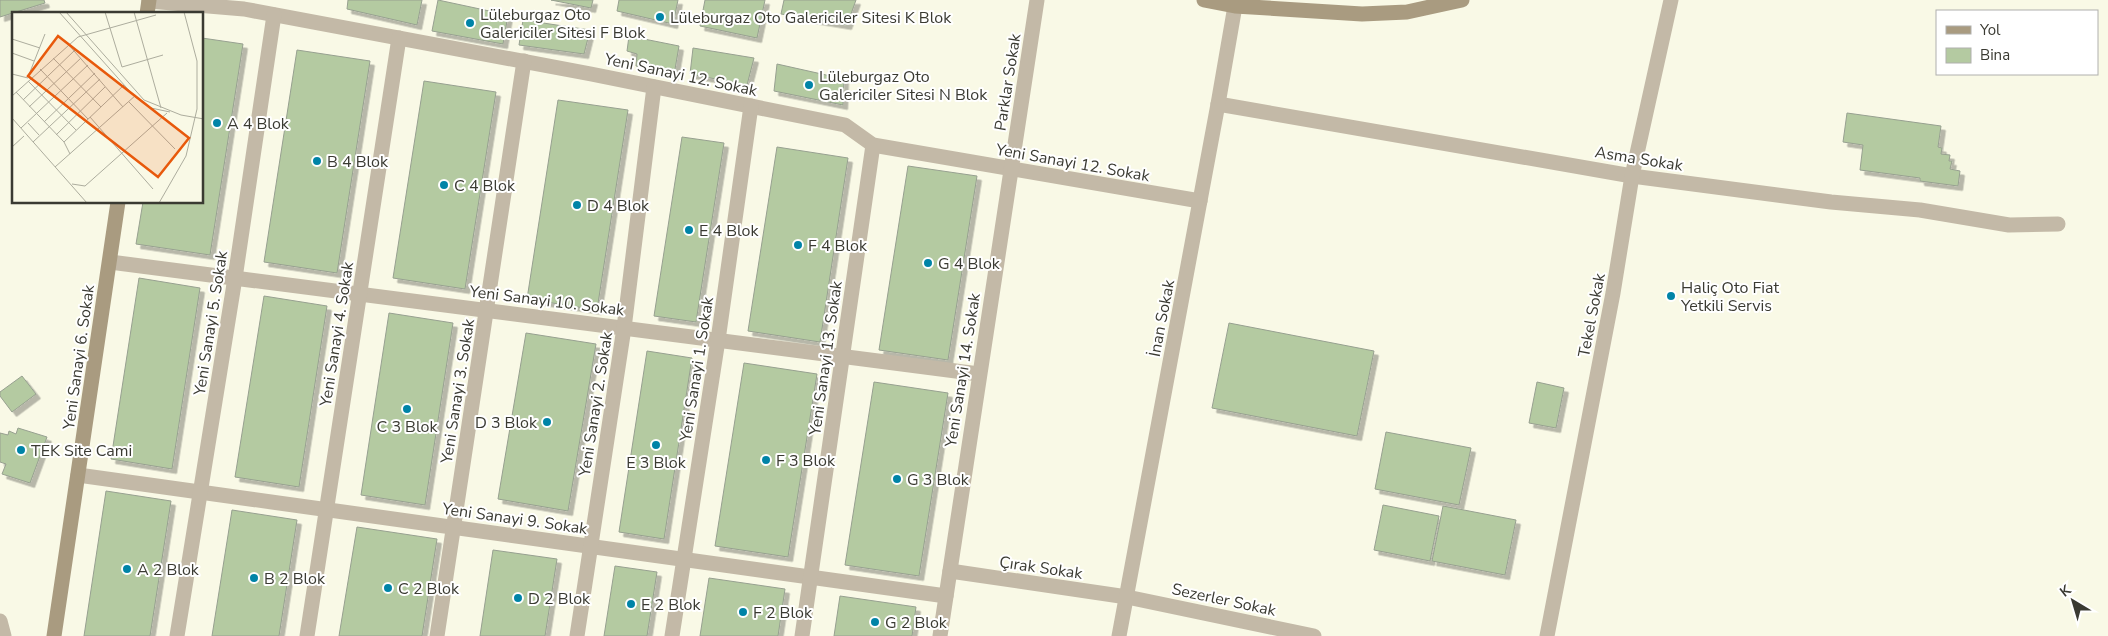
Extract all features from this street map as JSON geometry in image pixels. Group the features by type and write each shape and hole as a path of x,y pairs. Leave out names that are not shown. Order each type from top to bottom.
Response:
{"street":[{"name":"Parklar Sokak","path":"1012,169 1037,0"},
{"path":"1204,0 1362,14 1407,12 1462,0"},
{"name":"Tekel Sokak","path":"1547,636 1613,293 1632,176 1671,0"},
{"name":"İnan Sokak","path":"1120,636 1235,3"},
{"name":"Yeni Sanayi 12. Sokak","path":"148,5 244,9 524,61 845,126 873,145 1200,201"},
{"name":"Yeni Sanayi 5. Sokak","path":"177,636 235,278 274,15"},
{"name":"Yeni Sanayi 4. Sokak","path":"307,636 398,38"},
{"name":"Yeni Sanayi 3. Sokak","path":"437,636 524,61"},
{"name":"Yeni Sanayi 2. Sokak","path":"577,636 624,328 654,86"},
{"name":"Asma Sokak","path":"1218,104 1632,176 1830,202 1920,210 2008,225 2058,224"},
{"name":"Yeni Sanayi 1. Sokak","path":"672,636 718,340 751,106"},
{"name":"Yeni Sanayi 13. Sokak","path":"802,636 873,145"},
{"name":"Yeni Sanayi 14. Sokak","path":"940,636 1012,169"},
{"name":"Yeni Sanayi 6. Sokak","path":"54,636 118,204"},
{"name":"Yeni Sanayi 10. Sokak","path":"110,262 979,374"},
{"name":"Yeni Sanayi 9. Sokak","path":"78,475 946,596"},
{"name":"Çırak Sokak","path":"950,571 1127,597"},
{"name":"Sezerler Sokak","path":"1127,597 1314,636"},
{"path":"0,621 4,636"}],"building":[{"path":"0,0 44,0 45,3 0,17"},
{"path":"348,0 422,0 417,25 347,9"},
{"name":"Lüleburgaz Oto Galericiler Sitesi F Blok","path":"438,0 508,15 503,44 432,31"},
{"path":"551,0 593,0 591,8"},
{"name":"Lüleburgaz Oto Galericiler Sitesi K Blok","path":"619,0 678,0 673,24 617,11"},
{"path":"705,0 765,0 757,38 700,26"},
{"path":"784,0 856,0 847,25 781,14"},
{"path":"523,20 590,30 584,54 519,45"},
{"path":"629,36 679,46 674,75 636,66 637,54 627,51"},
{"name":"A 4 Blok","path":"204,38 243,44 210,255 136,244 143,204 204,204"},
{"path":"693,48 754,58 747,85 690,74"},
{"name":"B 4 Blok","path":"297,50 370,61 337,273 264,262"},
{"name":"Lüleburgaz Oto Galericiler Sitesi N Blok","path":"777,64 844,79 843,105 774,91"},
{"name":"C 4 Blok","path":"424,81 496,92 465,289 393,278"},
{"name":"D 4 Blok","path":"558,100 628,110 597,310 527,299"},
{"path":"1847,113 1941,126 1938,147 1942,148 1941,154 1950,155 1949,161 1952,161 1950,169 1960,171 1958,186 1920,181 1920,178 1860,170 1863,145 1843,142"},
{"name":"E 4 Blok","path":"682,137 724,143 696,322 654,316"},
{"name":"F 4 Blok","path":"777,147 848,158 820,342 748,331"},
{"name":"G 4 Blok","path":"908,166 977,176 948,360 879,350"},
{"path":"139,278 200,288 172,469 111,459"},
{"path":"264,296 327,306 299,487 235,477"},
{"name":"C 3 Blok","path":"389,313 453,323 425,505 361,495"},
{"path":"1229,323 1374,351 1357,436 1212,408"},
{"name":"D 3 Blok","path":"526,333 596,344 568,511 498,499"},
{"name":"E 3 Blok","path":"647,351 692,358 664,539 619,532"},
{"name":"F 3 Blok","path":"744,363 817,374 788,557 715,546"},
{"path":"22,376 36,394 12,412 0,396 0,392"},
{"name":"G 3 Blok","path":"874,382 948,393 919,576 845,565"},
{"path":"1537,382 1564,388 1556,428 1529,423"},
{"name":"TEK Site Cami","path":"18,428 47,437 30,483 2,474 6,464 0,462 0,433 8,435 9,431 16,434"},
{"path":"1386,432 1471,448 1459,505 1375,489"},
{"name":"A 2 Blok","path":"106,491 171,501 150,636 84,636"},
{"path":"1383,505 1439,516 1430,561 1374,550"},
{"path":"1443,506 1516,520 1505,575 1432,561"},
{"name":"B 2 Blok","path":"232,510 297,520 279,636 212,636"},
{"name":"C 2 Blok","path":"357,527 437,539 422,636 339,636"},
{"name":"D 2 Blok","path":"493,550 557,559 545,636 480,636"},
{"name":"E 2 Blok","path":"615,566 657,572 647,636 604,636"},
{"name":"F 2 Blok","path":"709,578 785,589 778,636 700,636"},
{"name":"G 2 Blok","path":"840,596 916,607 912,636 834,636"}],"place":[{"name":"Lüleburgaz Oto Galericiler Sitesi K Blok","path":"660,17"},
{"name":"Lüleburgaz Oto Galericiler Sitesi F Blok","path":"470,23"},
{"name":"Lüleburgaz Oto Galericiler Sitesi N Blok","path":"809,85"},
{"name":"A 4 Blok","path":"217,123"},
{"name":"B 4 Blok","path":"317,161"},
{"name":"C 4 Blok","path":"444,185"},
{"name":"D 4 Blok","path":"577,205"},
{"name":"E 4 Blok","path":"689,230"},
{"name":"F 4 Blok","path":"798,245"},
{"name":"G 4 Blok","path":"928,263"},
{"name":"Haliç Oto Fiat Yetkili Servis","path":"1671,296"},
{"name":"C 3 Blok","path":"407,409"},
{"name":"D 3 Blok","path":"547,422"},
{"name":"E 3 Blok","path":"656,445"},
{"name":"TEK Site Cami","path":"21,450"},
{"name":"F 3 Blok","path":"766,460"},
{"name":"G 3 Blok","path":"897,479"},
{"name":"A 2 Blok","path":"127,569"},
{"name":"B 2 Blok","path":"254,578"},
{"name":"C 2 Blok","path":"388,588"},
{"name":"D 2 Blok","path":"518,598"},
{"name":"E 2 Blok","path":"631,604"},
{"name":"F 2 Blok","path":"743,612"},
{"name":"G 2 Blok","path":"875,622"}]}
